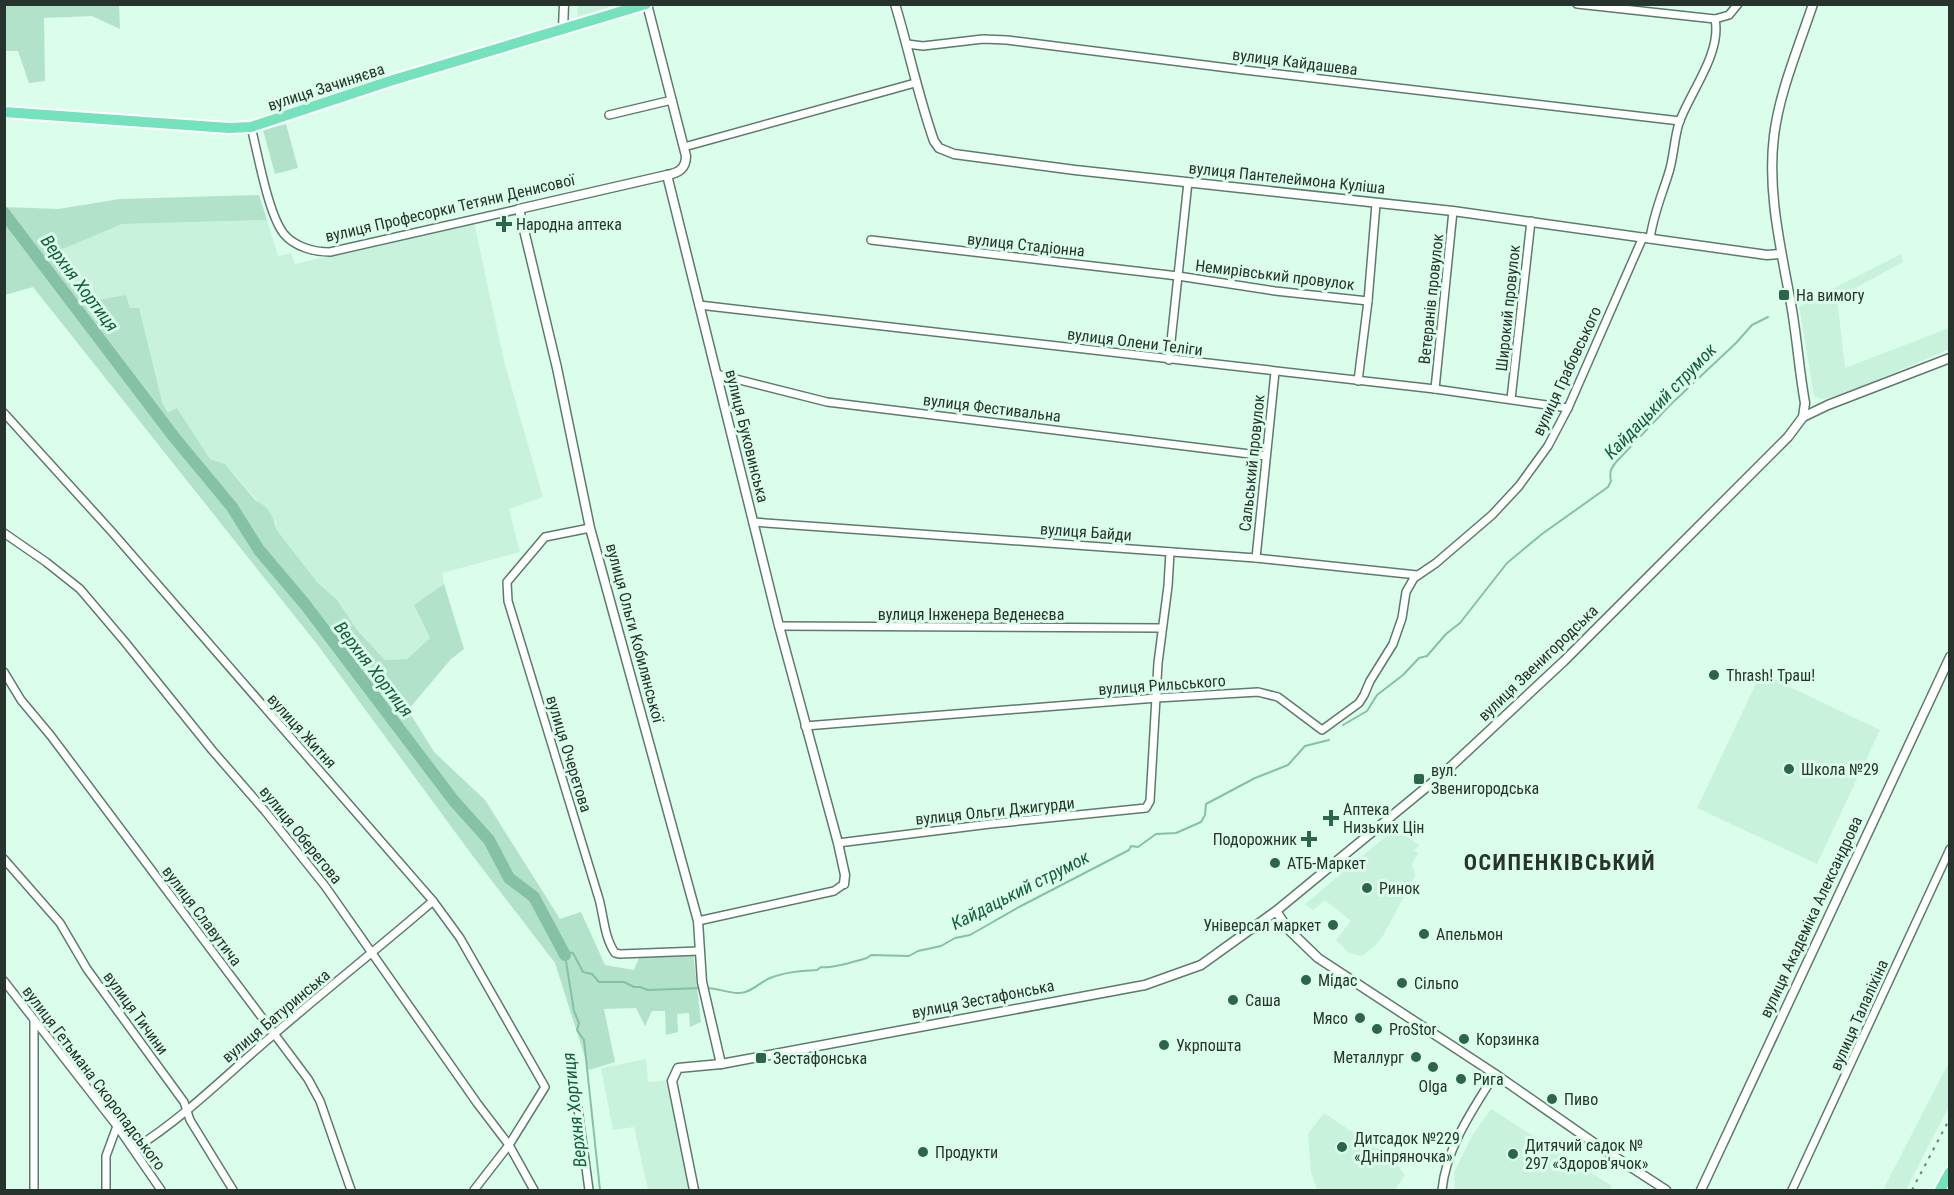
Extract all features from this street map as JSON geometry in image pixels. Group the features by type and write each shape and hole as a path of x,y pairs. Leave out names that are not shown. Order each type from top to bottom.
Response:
{"main road":[{"name":"вулиця Зачиняєва","path":"4,112 229,128 251,127 390,81 647,4"},
{"path":"1940,1191 1950,1172"}],"street":[{"path":"563,28 564,4"},
{"path":"647,4 684,147 686,164 679,172 667,175"},
{"name":"вулиця Пантелеймона Куліша","path":"895,4 907,44 915,83 934,141 946,152 975,158 1188,183 1531,220 1767,255 1781,254"},
{"path":"1577,4 1715,19 1730,15 1738,4"},
{"path":"1803,417 1805,403 1781,254 1773,183 1774,135 1788,79 1813,4"},
{"name":"вулиця Грабовського","path":"1417,575 1445,555 1492,515 1509,497 1534,467 1568,408 1646,238 1669,173 1680,121 1710,54 1716,35 1715,19"},
{"name":"вулиця Кайдашева","path":"907,44 923,46 983,39 1007,40 1680,121"},
{"path":"684,147 915,83"},
{"path":"609,115 672,100"},
{"name":"вулиця Професорки Тетяни Денисової","path":"251,127 273,213 283,232 304,248 330,252 667,175"},
{"name":"вулиця Буковинська","path":"667,175 779,626 838,843 845,875 844,884"},
{"path":"1169,360 1188,183"},
{"name":"Немирівський провулок","path":"1358,381 1368,301 1376,204"},
{"name":"вулиця Ольги Кобилянської","path":"519,208 560,379 590,528 698,921 702,982 721,1064"},
{"name":"Ветеранів провулок","path":"1435,389 1453,211"},
{"name":"Широкий провулок","path":"1511,399 1531,220"},
{"name":"вулиця Стадіонна","path":"871,240 1178,276"},
{"name":"Немирівський провулок","path":"1178,276 1275,291 1368,301"},
{"name":"вулиця Олени Теліги","path":"699,305 1435,389 1568,408"},
{"name":"вулиця Звенигородська","path":"1276,911 1445,772 1564,661 1788,437 1803,417 1828,405 1950,358"},
{"name":"Сальський провулок","path":"1256,558 1275,372"},
{"name":"вулиця Фестивальна","path":"716,374 827,402 1266,456"},
{"name":"вулиця Житня","path":"4,413 112,532 433,901 460,938 518,1042 544,1083 545,1090 509,1145"},
{"name":"вулиця Байди","path":"753,522 1256,558 1417,575"},
{"name":"вулиця Очеретова","path":"590,528 545,537 507,582 508,601 594,882 602,910 602,919 612,949 615,953 620,954 699,951"},
{"name":"вулиця Оберегова","path":"4,533 62,574 87,598 272,819 325,886 509,1145 534,1191"},
{"path":"1157,698 1158,663 1170,552"},
{"name":"вулиця Рильського","path":"806,726 1157,698 1264,693 1278,697 1322,730 1359,703 1364,695 1393,644 1402,618 1406,592 1417,575"},
{"name":"вулиця Інженера Веденеєва","path":"779,626 1162,628"},
{"name":"вулиця Академіка Александрова","path":"1701,1191 1950,657"},
{"name":"вулиця Славутича","path":"4,672 21,700 51,736 202,936 314,1089 351,1191"},
{"name":"вулиця Ольги Джигурди","path":"838,843 1143,808 1149,805 1150,801 1157,698"},
{"name":"вулиця Талаліхіна","path":"1792,1191 1950,849"},
{"name":"вулиця Тичини","path":"4,859 60,923 87,969 184,1101 190,1119 233,1191"},
{"path":"698,921 834,891 844,884"},
{"name":"вулиця Батуринська","path":"134,1149 188,1111 274,1034 433,901"},
{"path":"1276,911 1288,929 1318,958 1495,1074 1666,1191"},
{"name":"вулиця Зестафонська","path":"693,1191 672,1080 678,1068 721,1064 1146,985 1200,965 1276,911"},
{"name":"вулиця Гетьмана Скоропадського","path":"4,981 117,1126 161,1191"},
{"path":"34,1021 34,1191"},
{"path":"1442,1191 1444,1174 1453,1148 1495,1074"},
{"path":"573,1079 589,1191"},
{"path":"106,1191 106,1156 117,1126"},
{"path":"474,1191 509,1145"}],"shaded area":[{"path":"578,4 616,5 577,17"},
{"path":"4,5 119,5 120,29 92,16 44,18 45,81 29,83 18,51 5,51"},
{"path":"286,124 298,168 275,174 263,130"},
{"path":"259,195 267,220 122,224 58,251 86,298 96,300 126,295 130,308 139,308 162,402 168,412 177,408 210,459 225,464 256,501 266,508 274,520 276,529 317,582 337,600 358,631 385,660 407,659 430,638 414,605 444,584 464,649 451,659 408,710 434,752 485,800 560,919 581,912 605,965 634,970 640,955 693,952 701,1022 690,1027 689,1013 677,1014 678,1032 666,1035 665,1011 652,1011 645,1026 636,1008 604,1009 615,1062 589,1070 555,963 472,855 320,648 33,287 5,295 4,202 5,207 58,209 120,199"},
{"path":"267,220 278,256 291,253 295,264 474,222 504,361 543,497 509,509 520,552 442,573 444,584 414,605 430,638 407,659 385,660 358,631 337,600 317,582 276,529 276,522 225,464 210,459 177,408 169,412 162,402 126,295 96,300 86,298 58,250 122,224"},
{"path":"1901,254 1903,262 1837,298 1845,368 1949,328 1949,349 1845,394 1821,399 1814,396 1799,306"},
{"name":"Школа №29","path":"1761,673 1880,730 1817,864 1697,808"},
{"name":"Ринок","path":"1395,829 1419,845 1414,851 1418,853 1412,864 1415,876 1384,934 1375,946 1362,956 1349,953 1336,940 1351,921 1325,900 1313,910 1305,904"},
{"path":"646,1059 648,1082 668,1080 691,1190 648,1190 634,1127 613,1130 601,1068"},
{"path":"1949,1062 1949,1106 1906,1190 1883,1190"},
{"name":"Дитячий садок № 297 «Здоров'ячок»","path":"1491,1109 1612,1186 1609,1190 1455,1190 1454,1172 1472,1136"},
{"name":"Дитсадок №229 «Дніпряночка»","path":"1324,1113 1394,1160 1405,1175 1395,1190 1317,1190 1311,1172 1308,1134"}],"waterway":[{"name":"Верхня Хортиця","path":"4,213 174,437 232,507 259,550 304,603 454,801 489,840 509,878 534,897 565,955"},
{"name":"Кайдацький струмок","path":"1343,725 1367,711 1377,695 1403,675 1419,658 1427,656 1446,634 1460,623 1507,563 1542,534 1608,487 1611,481 1611,470 1617,461 1670,405 1752,325 1768,317"},
{"name":"Кайдацький струмок","path":"707,988 744,993 781,974 817,970 821,967 843,964 871,955 909,956 918,951 941,946 955,938 970,935 1129,850 1131,846 1138,847 1156,834 1176,833 1201,822 1205,815 1206,804 1255,778 1288,765 1305,746 1329,740"},
{"name":"Кайдацький струмок","path":"563,951 573,953 583,972 592,974 599,982 624,982 648,990 702,988"},
{"name":"Верхня Хортиця","path":"565,955 574,1011 579,1023 577,1030 584,1040 600,1190"}],"railway":[{"path":"1912,1190 1950,1118"}],"place":[{"name":"Народна аптека","path":"504,224"},
{"name":"На вимогу","path":"1784,295"},
{"name":"Thrash! Траш!","path":"1714,675"},
{"name":"Школа №29","path":"1789,769"},
{"name":"вул. Звенигородська","path":"1419,779"},
{"name":"Аптека Низьких Цін","path":"1331,818"},
{"name":"Подорожник","path":"1309,839"},
{"name":"АТБ-Маркет","path":"1275,863"},
{"name":"Ринок","path":"1367,888"},
{"name":"Універсал маркет","path":"1333,925"},
{"name":"Апельмон","path":"1424,934"},
{"name":"Мідас","path":"1306,980"},
{"name":"Сільпо","path":"1402,983"},
{"name":"Саша","path":"1233,1000"},
{"name":"Мясо","path":"1360,1018"},
{"name":"ProStor","path":"1377,1029"},
{"name":"Корзинка","path":"1464,1039"},
{"name":"Укрпошта","path":"1164,1045"},
{"name":"Металлург","path":"1416,1057"},
{"name":"Зестафонська","path":"761,1058"},
{"name":"Olga","path":"1433,1067"},
{"name":"Рига","path":"1461,1079"},
{"name":"Пиво","path":"1552,1099"},
{"name":"Дитсадок №229 «Дніпряночка»","path":"1342,1147"},
{"name":"Продукти","path":"923,1152"},
{"name":"Дитячий садок № 297 «Здоров'ячок»","path":"1513,1154"}],"district":[{"name":"ОСИПЕНКІВСЬКИЙ","path":"1560,862"}]}
